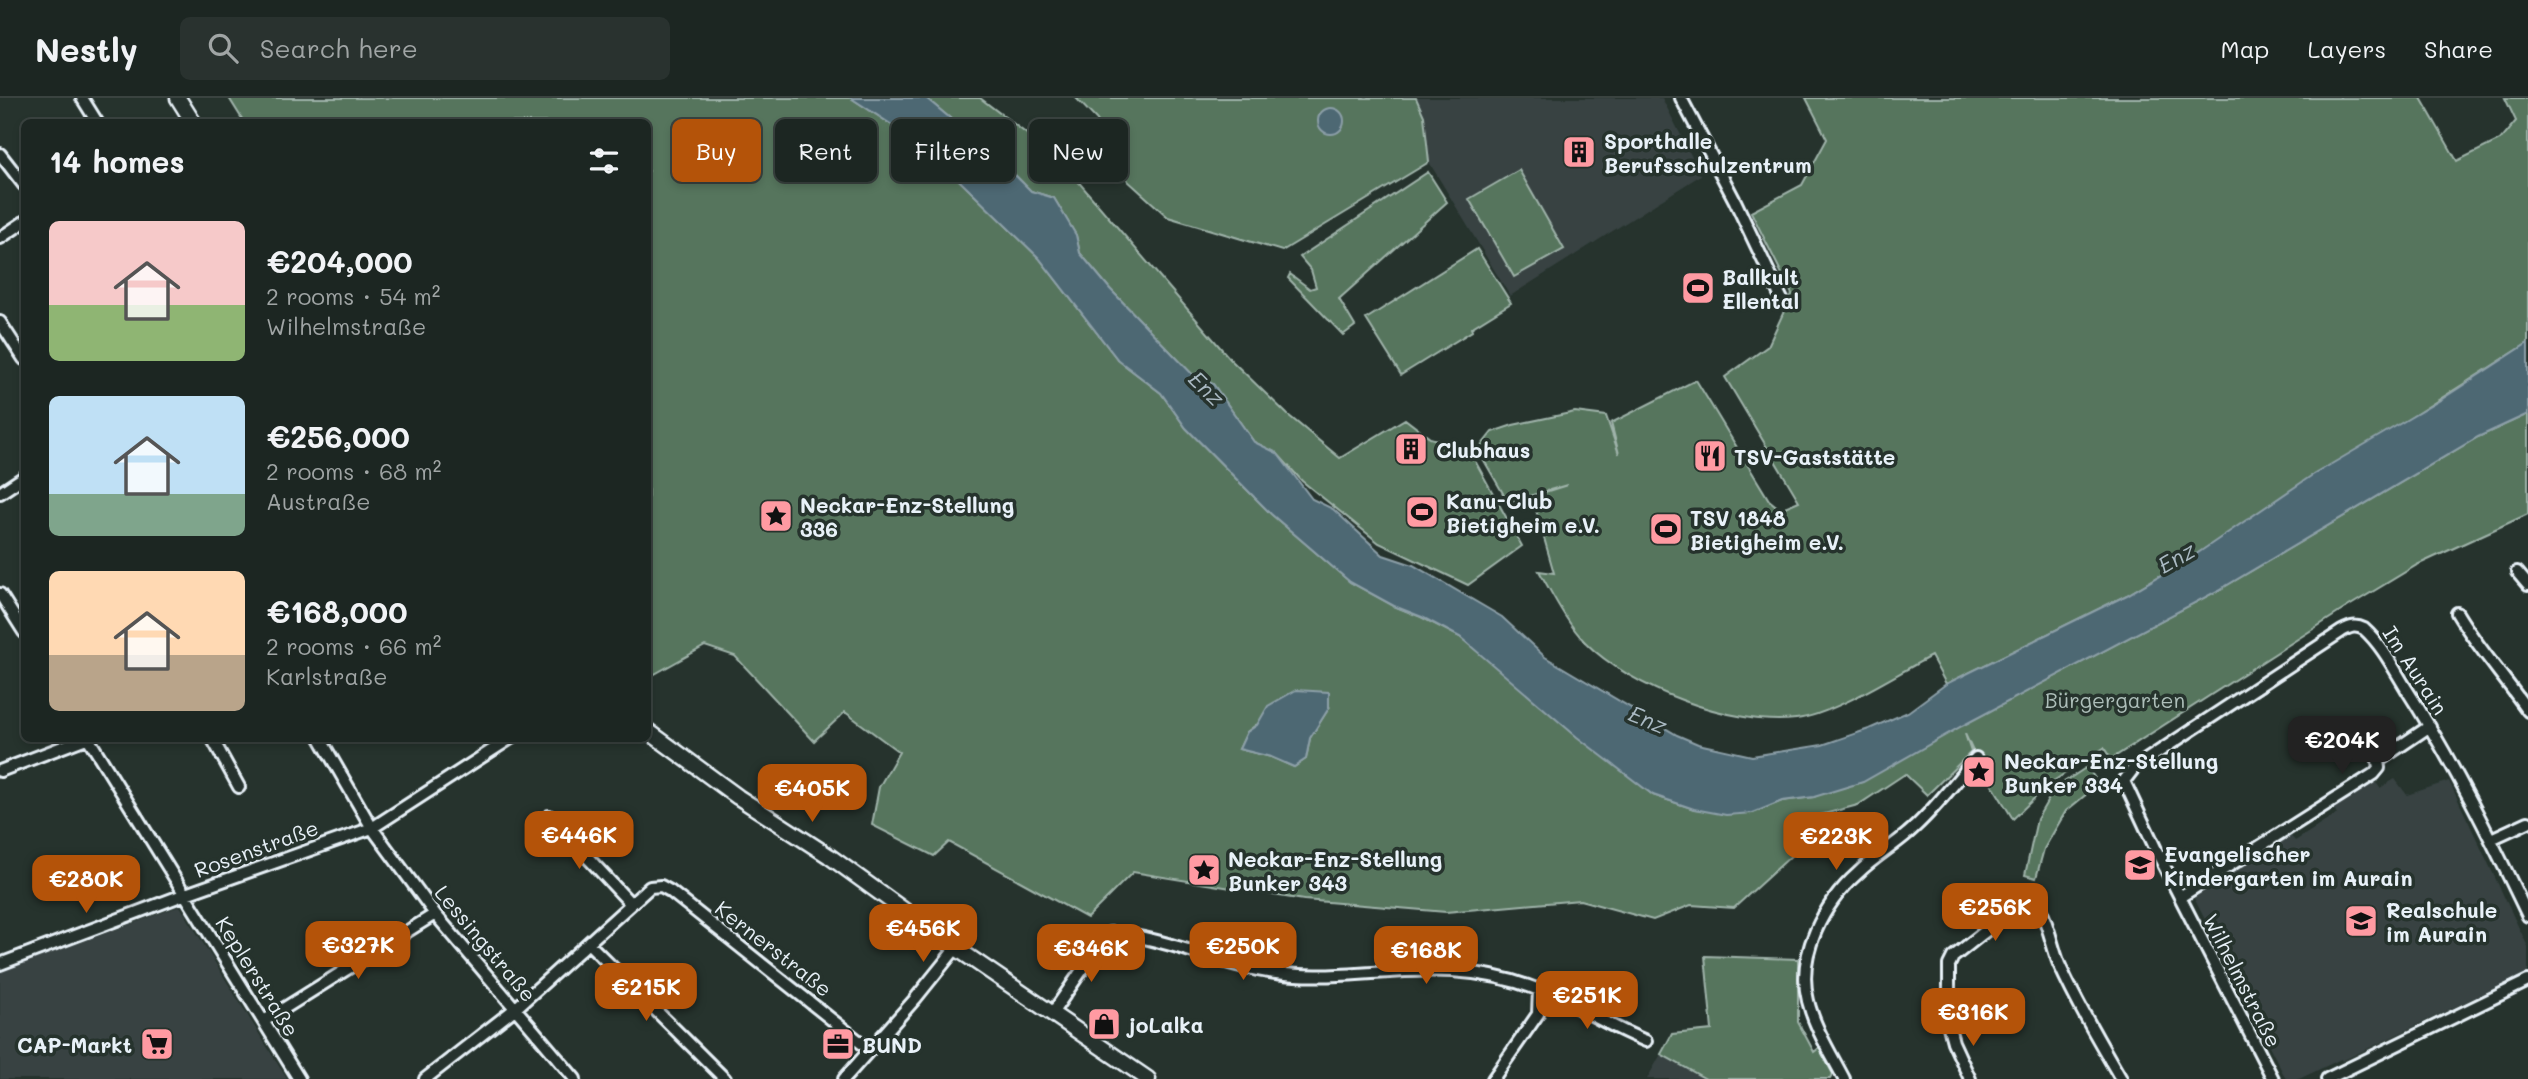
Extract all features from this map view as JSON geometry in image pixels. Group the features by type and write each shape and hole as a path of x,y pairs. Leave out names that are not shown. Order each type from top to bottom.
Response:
{"street":[{"path":"82,98 95,119"},
{"path":"178,98 191,119"},
{"path":"1681,98 1783,302"},
{"path":"0,153 21,181"},
{"path":"0,239 21,224"},
{"path":"0,323 21,354"},
{"path":"0,493 21,479"},
{"path":"2517,572 2528,585"},
{"path":"0,594 21,627"},
{"path":"2457,612 2488,660 2509,683 2528,712"},
{"name":"Im Aurain","path":"2124,781 2134,768 2350,626 2358,626 2371,635 2430,726 2491,839 2528,916"},
{"name":"Wilhelmstraße","path":"2180,897 2374,774 2379,768 2378,761 2430,726"},
{"path":"651,733 738,797 829,856 956,948 1148,1079"},
{"path":"0,771 76,742"},
{"name":"Keplerstraße","path":"89,742 299,1079"},
{"path":"214,742 239,787"},
{"name":"Lessingstraße","path":"322,742 372,828 435,914 575,1079"},
{"name":"Rosenstraße","path":"0,964 372,828 505,742"},
{"path":"1844,1079 1822,1037 1808,1001 1806,969 1817,928 1846,884 1910,832 1976,758"},
{"name":"Wilhelmstraße","path":"2124,781 2273,1079"},
{"path":"426,1079 516,1008 631,904 549,816"},
{"path":"2491,839 2528,822"},
{"name":"Kernerstraße","path":"631,904 650,887 661,886 670,891 870,1050"},
{"path":"1970,1079 1949,1027 1949,965 1953,957 2028,900 2037,903 2070,989 2121,1079"},
{"path":"264,1021 435,914"},
{"path":"1053,1012 1110,933 1169,944 1255,970 1275,973 1295,975 1453,971 1492,977 1539,990 1646,1041"},
{"path":"589,944 725,1079"},
{"path":"844,1079 956,948"},
{"path":"2327,1079 2528,981"},
{"path":"1493,1079 1538,1014 1539,990"}],"shaded area":[{"path":"1416,98 1662,98 1701,175 1510,296 1429,162 1424,116"},
{"name":"Realschule im Aurain","path":"2395,779 2407,795 2449,781 2528,947 2528,972 2342,1061 2341,1059 2299,1079 2286,1079 2194,898 2290,835 2295,841 2337,814 2333,807 2374,780 2380,788"},
{"path":"180,906 287,1079 0,1079 0,972"},
{"path":"1661,1054 1706,1079 1647,1079"}],"green space":[{"name":"Bürgergarten","path":"229,98 851,98 891,124 891,182 961,182 1039,258 1118,360 1161,393 1186,428 1271,514 1350,582 1460,637 1653,795 1694,809 1753,813 1782,801 1814,797 1961,726 2219,590 2478,437 2528,414 2528,514 2417,565 2111,759 2104,748 2049,784 2013,819 1976,758 1965,734 1971,752 1927,795 1905,774 1858,805 1794,822 1804,844 1734,908 1691,905 1653,920 1580,900 1446,912 1304,900 1133,872 1087,918 949,842 934,856 872,825 879,787 899,752 845,712 814,741 735,656 705,646 651,676 651,119 242,119","holes":["1329,708 1310,738 1306,759 1294,767 1271,757 1239,749 1247,732 1256,725"]},
{"path":"926,98 980,98 1007,119 951,119"},
{"path":"1076,98 1416,98 1424,116 1429,162 1282,251 1168,217 1128,181 1128,119 1096,119"},
{"path":"1806,98 2421,98 2457,161 2500,140 2516,121 2505,98 2528,98 2528,343 2195,555 2127,595 1946,684 1931,656 1846,702 1796,719 1743,717 1684,701 1628,675 1585,642 1566,617 1539,571 1554,573 1532,496 1567,485 1508,502 1482,457 1481,446 1492,432 1575,412 1606,416 1619,454 1611,423 1696,380 1769,500 1780,509 1799,501 1725,377 1768,346 1792,294 1751,212 1802,185 1827,139"},
{"path":"1015,125 1029,136 1029,182 1079,182 1231,360 1288,415 1340,458 1405,419 1430,438 1468,448 1522,546 1468,585 1379,543 1302,481 1277,453 1254,442 1213,384 1192,374 1110,289 1080,253 1076,235 1054,198 1031,191 1015,175"},
{"path":"1519,170 1564,249 1514,277 1469,199"},
{"path":"1428,172 1447,202 1339,299 1355,326 1343,335 1288,278 1290,274 1310,289 1316,287 1311,270 1300,257"},
{"path":"1477,249 1511,303 1401,375 1366,319"},
{"path":"2087,767 2099,784 2066,811 2044,849 2036,878 2025,875 2037,819 2055,788"},
{"path":"1705,956 1798,959 1798,1022 1814,1052 1819,1048 1833,1074 1830,1079 1706,1079 1661,1054 1672,1034 1712,1030"}],"water":[{"path":"851,98 926,98 951,119 891,119 891,124"},
{"path":"1331,108 1340,112 1344,121 1340,130 1331,134 1322,130 1318,121 1322,112"},
{"name":"Enz","path":"1015,175 1031,191 1054,198 1076,235 1080,253 1110,289 1192,374 1213,384 1254,442 1277,453 1312,499 1333,509 1383,555 1413,565 1502,617 1545,657 1677,735 1698,744 1752,756 1822,745 1908,712 1946,684 2127,595 2195,555 2311,476 2442,399 2528,343 2528,414 2478,437 2219,590 1962,726 1863,782 1814,797 1782,801 1753,813 1726,815 1694,809 1653,795 1577,737 1460,637 1350,582 1271,514 1186,428 1161,393 1118,360 1039,258 961,182 1015,182"},
{"path":"1296,690 1329,692 1329,708 1310,738 1306,759 1294,767 1271,757 1239,749 1247,732 1257,725 1268,706"}],"place":[{"name":"Sporthalle Berufsschulzentrum","path":"1579,152"},
{"name":"Ballkult Ellental","path":"1698,288"},
{"name":"Clubhaus","path":"1411,449"},
{"name":"TSV-Gaststätte","path":"1710,456"},
{"name":"Kanu-Club Bietigheim e.V.","path":"1422,512"},
{"name":"Neckar-Enz-Stellung 336","path":"776,516"},
{"name":"TSV 1848 Bietigheim e.V.","path":"1666,529"},
{"name":"Neckar-Enz-Stellung Bunker 334","path":"1979,772"},
{"name":"Evangelischer Kindergarten im Aurain","path":"2140,865"},
{"name":"Neckar-Enz-Stellung Bunker 343","path":"1204,870"},
{"name":"Realschule im Aurain","path":"2361,921"},
{"name":"joLalka","path":"1104,1024"},
{"name":"CAP-Markt","path":"157,1044"},
{"name":"BUND","path":"838,1044"}]}
